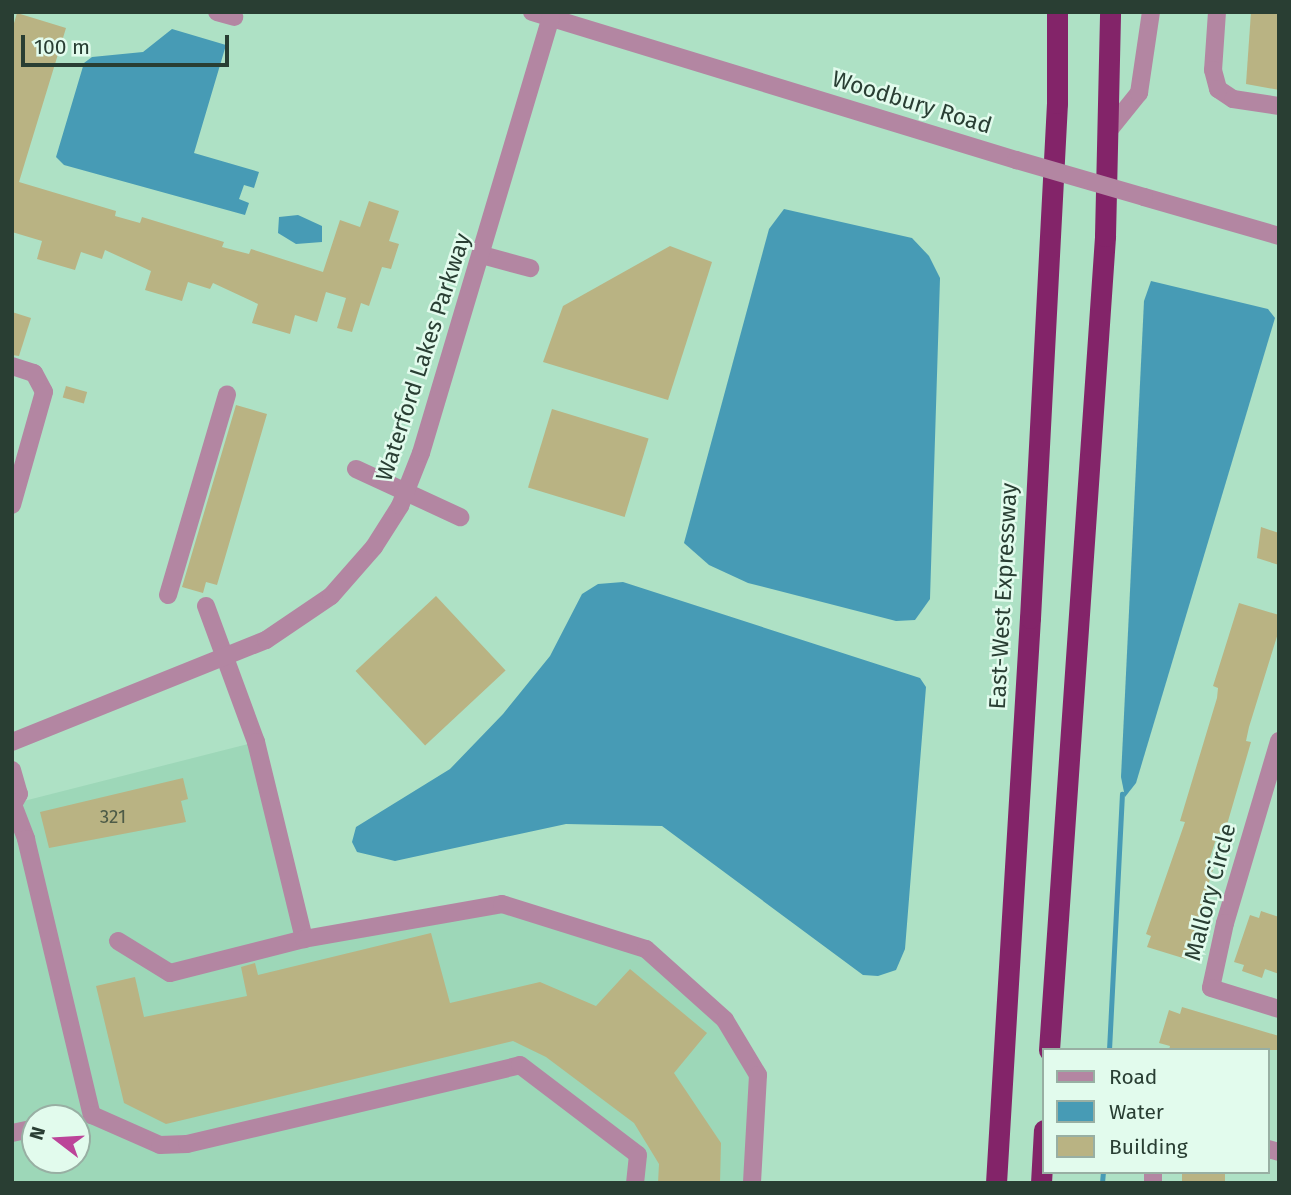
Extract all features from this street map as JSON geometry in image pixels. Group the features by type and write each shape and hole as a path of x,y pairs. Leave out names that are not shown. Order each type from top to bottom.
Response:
{"highway":[{"name":"East-West Expressway","path":"996,1183 1057,103 1057,12"},
{"path":"1049,1048 1110,130 1110,12"},
{"path":"1041,1183 1042,1165"}],"street":[{"name":"Woodbury Road","path":"532,12 1016,160 1279,236"},
{"path":"1110,130 1139,93 1151,12"},
{"path":"1217,12 1213,70 1218,89 1233,99 1279,106"},
{"name":"Waterford Lakes Parkway","path":"12,742 226,659 290,626 331,596 374,547 407,491 551,18"},
{"path":"481,254 530,268"},
{"path":"12,366 34,373 44,392 12,505"},
{"path":"167,595 227,395"},
{"path":"356,468 460,517"},
{"path":"206,606 256,742 304,939"},
{"name":"Mallory Circle","path":"1279,741 1225,923 1211,988 1279,1009"},
{"path":"12,770 19,794 13,803 82,1104"},
{"path":"118,941 170,973 304,939 502,904 646,949 725,1020 758,1075 752,1183"},
{"path":"91,1118 160,1145 187,1144 520,1065 638,1155 635,1183"}],"shaded area":[{"path":"256,742 304,939 502,904 646,949 725,1020 758,1075 752,1183 12,1183 12,804"}],"water":[{"path":"172,29 226,45 194,153 259,172 254,188 244,185 239,199 249,203 245,215 64,165 56,157 84,63 92,57 143,52"},
{"path":"784,209 912,238 929,256 940,278 930,599 915,620 896,621 748,583 709,565 684,543 769,229"},
{"path":"298,215 322,226 322,242 296,244 278,233 279,217"},
{"path":"1151,281 1268,309 1275,318 1136,783 1125,797 1121,777 1144,301"},
{"path":"623,582 920,678 926,687 905,949 896,970 878,976 863,975 662,826 566,824 395,861 357,852 352,842 356,827 450,769 503,714 550,656 582,594 598,584"}],"building":[{"path":"1251,12 1279,12 1279,90 1246,84"},
{"path":"17,13 66,28 19,182 116,211 115,216 140,223 142,217 224,242 222,247 249,254 251,249 323,272 340,220 360,227 369,201 399,211 389,241 399,244 391,269 382,267 369,306 361,303 352,332 337,328 346,298 326,292 317,322 295,315 290,334 252,323 258,304 213,283 210,289 188,282 182,301 145,290 151,271 105,250 102,259 81,252 75,270 37,259 42,241 12,232 12,30"},
{"path":"670,246 712,262 668,400 543,362 563,306"},
{"path":"12,312 31,318 19,356 12,355"},
{"path":"66,386 87,392 84,404 63,398"},
{"path":"236,405 267,414 217,585 206,582 203,593 182,587"},
{"path":"552,409 649,439 625,517 528,487"},
{"path":"1261,527 1279,533 1279,565 1257,558"},
{"path":"436,596 506,671 425,746 356,671"},
{"path":"1239,603 1279,615 1279,630 1249,727 1246,741 1251,742 1224,835 1218,833 1208,864 1214,866 1186,959 1147,947 1151,936 1146,934 1185,822 1180,821 1217,698 1218,688 1213,686"},
{"path":"183,778 188,799 181,801 186,822 49,848 40,812"},
{"path":"1261,911 1279,917 1279,974 1265,969 1262,978 1242,971 1244,965 1234,962 1250,915 1259,918"},
{"path":"431,933 450,1003 540,982 596,1006 630,969 707,1033 674,1073 721,1143 720,1183 658,1183 659,1164 634,1123 546,1057 513,1041 166,1124 124,1103 96,986 135,977 144,1017 247,996 241,967 255,963 258,975"},
{"path":"1182,1007 1279,1036 1279,1050 1170,1048 1159,1043 1169,1010 1180,1014"},
{"path":"1182,1174 1225,1174 1225,1183 1182,1183"}],"waterway":[{"path":"1109,1048 1122,794"},
{"path":"1102,1183 1103,1174"}]}
